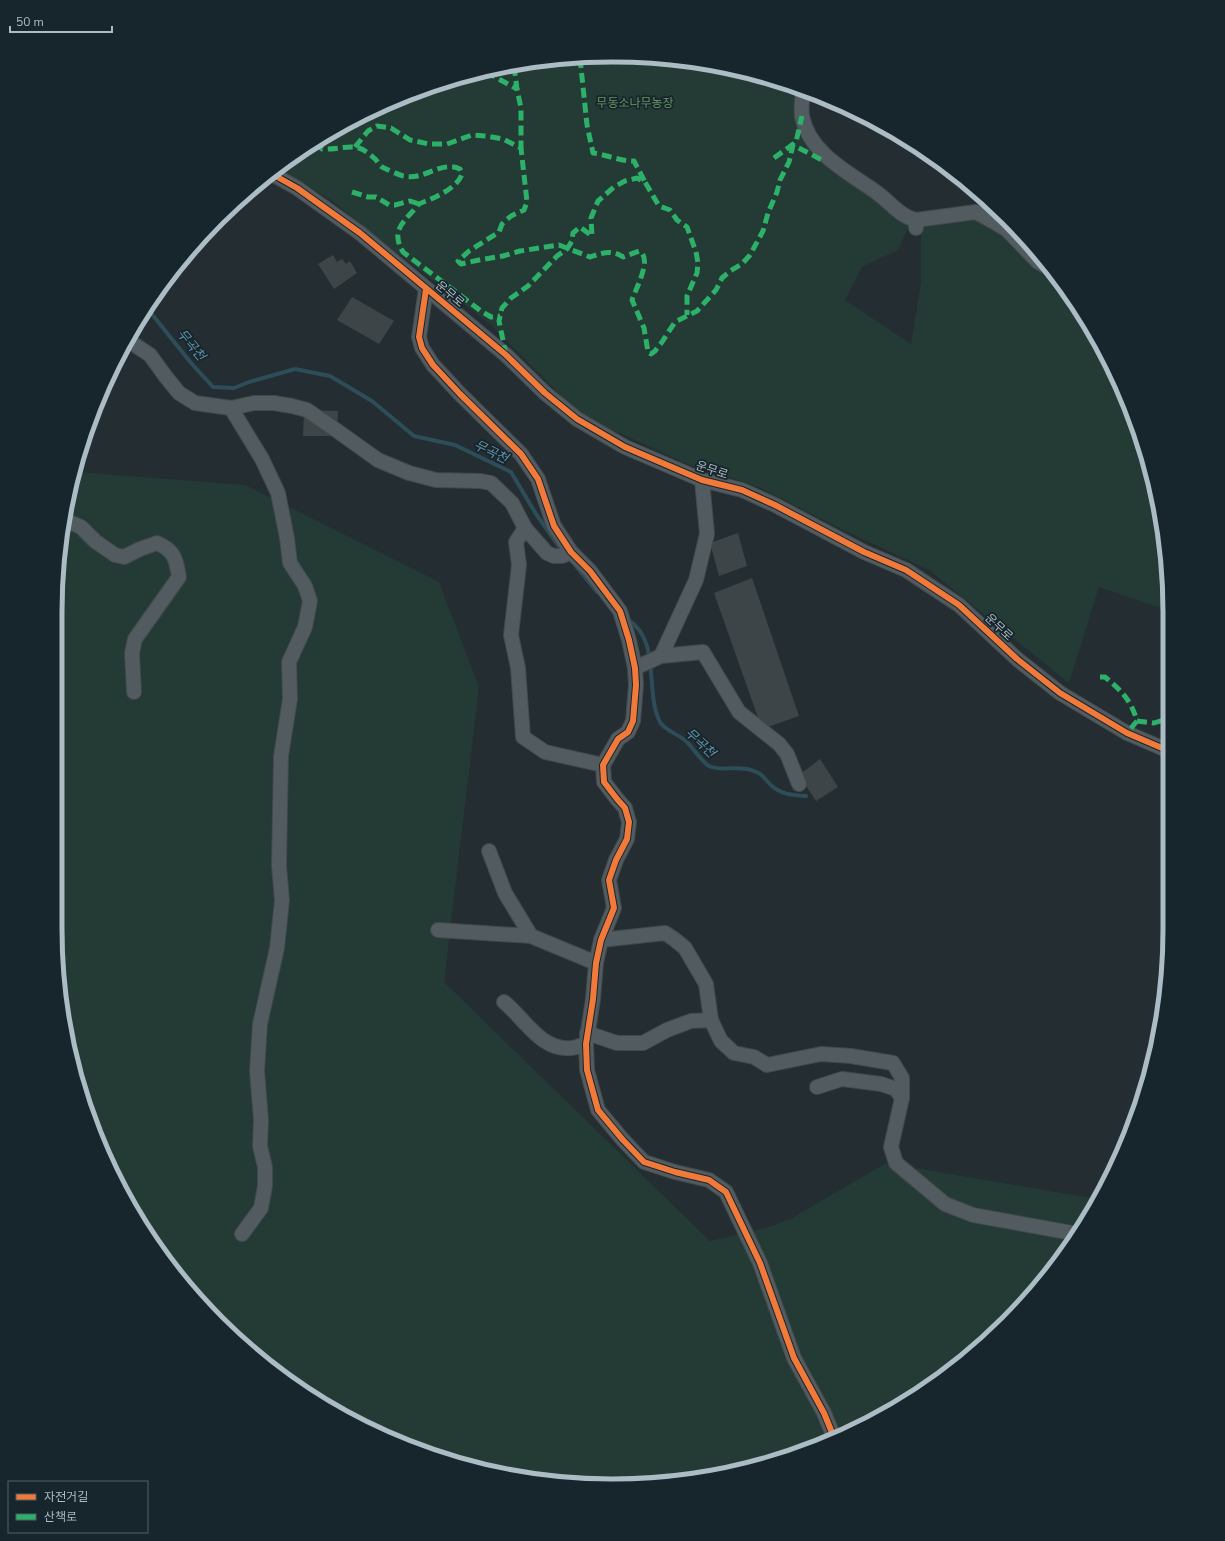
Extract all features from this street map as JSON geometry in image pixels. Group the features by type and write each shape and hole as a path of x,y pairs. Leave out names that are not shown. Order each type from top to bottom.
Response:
{"street":[{"path":"803,96 802,116 813,143 824,154 916,224 976,212 1006,229 1022,246"},
{"name":"운무로","path":"276,176 297,188 360,233 506,354 545,393 576,419 625,447 702,480 742,490 864,552 906,570 959,605 1017,658 1060,693 1126,733 1163,748"},
{"path":"426,289 419,337 422,348 433,365 460,394 521,454 538,479 554,526 567,554 590,571 620,611 635,668 636,685 634,721 628,732 618,739 603,765 604,782 625,808 629,822 627,839 616,860 609,880 614,908 602,940 596,963 593,999 587,1038 587,1070 598,1110 622,1140 644,1162 675,1172 709,1180 726,1192 760,1264 794,1358 824,1413 832,1433"},
{"path":"133,343 150,355 179,394 195,403 232,408 254,403 274,403 307,410 378,460 410,473 436,480 480,481 491,483 512,503 525,528 547,553 554,556 567,554"},
{"path":"232,408 262,459 278,493 288,538 290,563 305,586 310,600 305,627 289,662 290,699 281,756 279,866 282,900 277,948 260,1024 257,1071 261,1120 260,1146 265,1167 265,1186 261,1208 242,1234"},
{"path":"661,656 696,580 707,534 702,480"},
{"path":"70,522 81,527 95,541 115,555 124,557 157,543 168,548 176,562 179,577 135,639 132,653 134,692"},
{"path":"525,528 516,542 519,566 511,635 518,668 523,737 546,752 603,765"},
{"path":"635,668 661,656 703,652 738,712 778,744 787,754 799,784"},
{"path":"489,851 505,893 531,936"},
{"path":"438,930 531,936 596,963"},
{"path":"602,940 665,933 685,948 706,984 711,1020 721,1041 734,1053 754,1058 767,1065 821,1054 851,1056 893,1063 902,1078 902,1098 890,1147 896,1163 945,1204 973,1215 1071,1233"},
{"path":"504,1002 511,1007 527,1026 552,1045 571,1048 587,1038 617,1043 643,1043 667,1030 691,1021 711,1020"},
{"path":"817,1087 842,1080 881,1084 896,1089 902,1098"}],"green space":[{"name":"무동소나무농장","path":"576,63 649,63 720,73 755,81 802,96 807,133 911,221 898,250 862,267 845,300 911,344 921,282 921,222 976,215 1005,231 1049,277 1089,337 1121,402 1134,436 1152,505 1162,576 1163,609 1099,587 1069,683 929,570 839,528 756,486 687,464 580,415 491,325 389,247 331,200 283,172 337,136 402,104 436,91 505,73"},
{"path":"80,472 245,485 439,582 479,687 444,982 710,1241 766,1228 792,1218 886,1163 1092,1198 1049,1264 1026,1291 1002,1318 948,1365 888,1405 856,1422 789,1450 755,1460 684,1474 649,1478 612,1479 576,1478 541,1474 470,1460 436,1450 402,1437 337,1405 277,1365 250,1342 223,1318 176,1264 136,1204 104,1139 91,1105 73,1036 63,965 62,928 62,612 63,576 67,541"}],"building":[{"path":"333,255 337,262 342,259 346,264 350,261 357,273 334,289 318,264"},
{"path":"352,297 394,321 379,344 337,320"},
{"path":"304,410 338,411 337,436 303,436"},
{"path":"738,533 747,566 719,576 710,543"},
{"path":"752,578 799,716 762,729 714,593"},
{"path":"820,759 838,787 816,801 799,775"}],"waterway":[{"name":"무곡천","path":"151,313 191,363 213,387 234,388 249,382 295,369 330,376 372,401 414,436 455,445 511,472 536,514 560,548"},
{"name":"무곡천","path":"575,565 597,592"},
{"name":"무곡천","path":"627,619 638,628 645,640 649,653 655,710 662,725 687,742 709,766 714,768 741,768 751,770 761,775 772,786 780,791 788,794 806,796"}],"marked path":[{"path":"581,63 587,125 593,153 634,161 645,182"},
{"path":"515,71 521,108 521,148"},
{"path":"493,76 517,89"},
{"path":"774,158 796,142 802,116"},
{"path":"355,147 368,131 377,126 391,128 410,140 429,144 447,144 472,135 503,139 521,148 527,202 524,210 511,216 502,224 499,232 469,251 458,261 461,264 503,256 520,251 559,245 590,257 611,252 623,257 639,251 643,255 644,266 640,281 632,300 644,328 648,352 651,354 662,342 675,322 697,311 716,290 722,278 742,264 750,255 763,231 780,180 789,162 793,145 822,160"},
{"path":"320,147 322,149 350,147 361,149 372,156 382,167 404,176 419,176 446,167 460,169 462,174 453,186 440,195 419,204 408,216 401,225 398,240 403,252 481,311 491,317 500,316"},
{"path":"506,355 499,321 502,308 511,298 528,286 557,256 567,249 572,241 573,233 580,227 592,236 591,218 598,201 614,187 625,181 637,178 645,182 659,206 670,210 677,220 687,227 696,252 698,263 697,273 687,296 687,315"},
{"path":"352,192 368,197 376,197 389,205 410,201 419,204"},
{"path":"1100,677 1105,677 1116,686 1132,707 1137,721 1127,733"},
{"path":"1137,721 1154,723 1163,720"}],"cycle path":[{"path":"276,176 297,188 360,233 506,355 545,393 577,419 625,447 702,480 742,490 775,505 864,552 906,570 959,605 1017,659 1060,693 1127,733 1163,748"},
{"path":"426,289 419,337 422,348 433,365 460,394 521,454 538,479 554,526 571,552 590,571 620,611 629,640 635,668 636,685 633,721 628,732 618,739 603,765 604,782 625,808 629,822 627,839 616,860 609,880 614,908 601,940 596,963 593,999 586,1044 587,1070 598,1110 644,1162 675,1172 709,1180 726,1192 760,1263 794,1358 824,1413 832,1433"}]}
